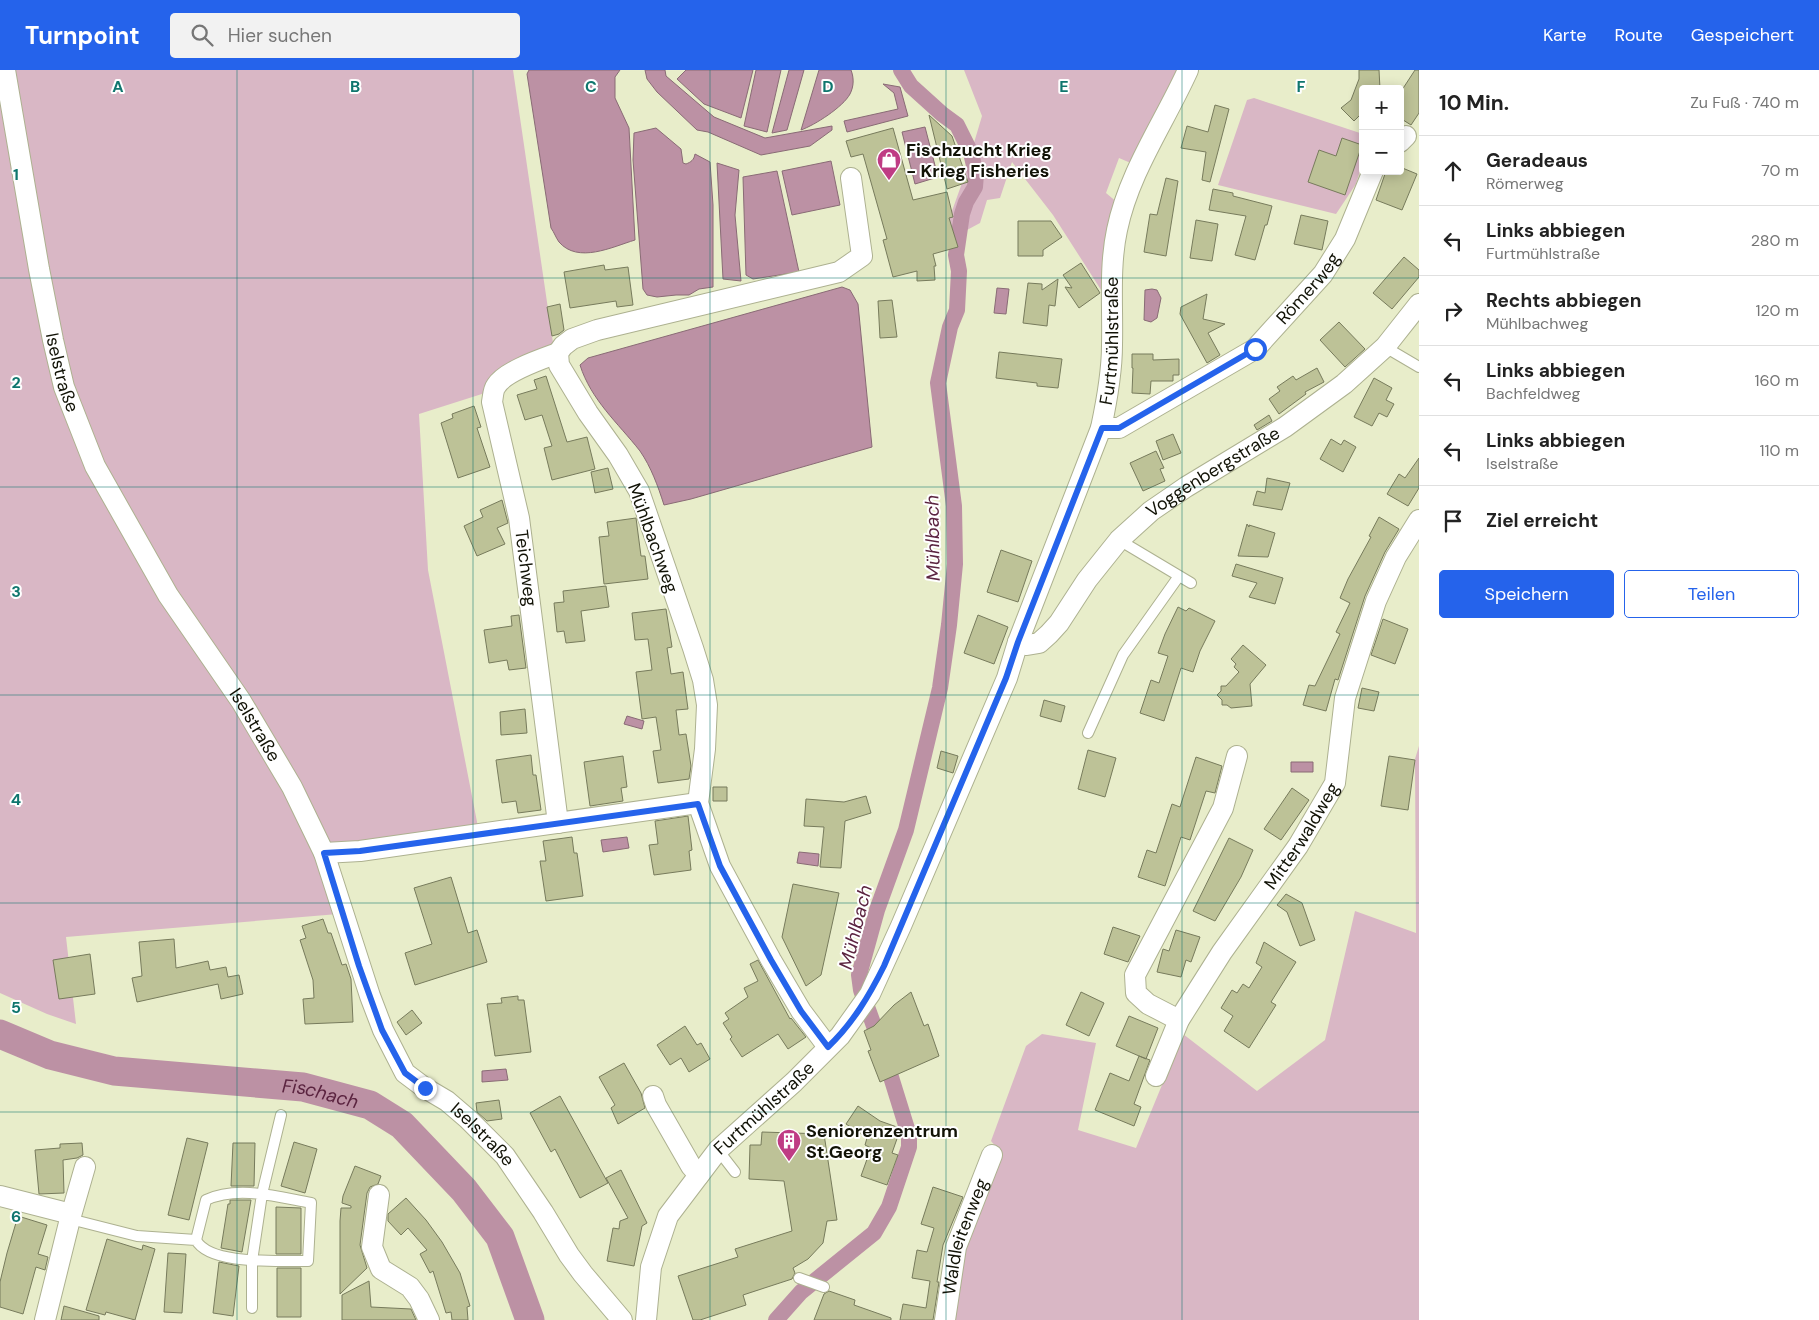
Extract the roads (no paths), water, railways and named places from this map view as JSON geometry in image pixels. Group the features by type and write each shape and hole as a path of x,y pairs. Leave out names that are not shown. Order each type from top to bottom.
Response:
{"street":[{"name":"Iselstraße","path":"5,70 39,269 64,387 95,466 168,595 260,731 292,787 324,853 382,1030 405,1073 447,1101 505,1156 574,1261 622,1320"},
{"name":"Furtmühlstraße","path":"646,1320 651,1267 668,1216 718,1150 794,1082 855,1016 870,994 898,934 1003,687 1018,642 1102,428 1108,396 1112,353 1113,264 1116,231 1126,196 1139,164 1188,70"},
{"name":"Römerweg","path":"1102,428 1119,428 1255,349 1323,274 1345,239 1370,175"},
{"path":"558,353 572,338 597,330 839,272 862,256 851,178"},
{"name":"Voggenbergstraße","path":"1018,642 1027,645 1039,643 1050,634 1087,580 1118,540 1151,511 1186,487 1285,427 1344,384 1385,347 1419,304"},
{"name":"Mühlbachweg","path":"558,353 559,365 588,413 618,455 639,491 694,648 703,680 707,705 705,749 698,804 720,866 801,1011 828,1047"},
{"name":"Teichweg","path":"558,353 531,363 504,378 496,386 492,402 515,497 522,536 558,823"},
{"name":"Mitterwaldweg","path":"1156,1076 1179,1020 1222,952 1298,846 1335,783 1344,698 1376,601 1396,557 1419,520"},
{"path":"1179,1020 1148,1004 1136,994 1135,975 1223,808 1237,756"},
{"path":"324,853 360,851 698,804"},
{"path":"653,1096 656,1105 691,1166 699,1175"},
{"name":"Waldleitenweg","path":"945,1320 956,1247 992,1155"},
{"path":"45,1320 70,1217 85,1167"},
{"path":"0,1196 70,1217"},
{"path":"378,1196 372,1247 381,1269 410,1287 419,1299 429,1320"}],"lane":[{"path":"1385,347 1419,367"},
{"path":"1118,540 1191,583"},
{"path":"1088,734 1123,655 1179,576"},
{"path":"252,1308 252,1261 262,1194 280,1115"},
{"path":"718,1150 735,1172"},
{"path":"219,1194 262,1194 311,1203 308,1261 252,1261 212,1254 200,1246 196,1240 206,1200 219,1194"},
{"path":"70,1217 137,1236 196,1240"},
{"path":"799,1278 824,1288"}],"waterway":[{"name":"Mühlbach","path":"874,1026 861,990 859,975 877,910 906,830 940,688 949,625 955,564 954,506 938,383 950,327 957,310 959,271 956,255 962,214 966,202 975,187 976,174 971,153 957,125 911,86 901,70"},
{"name":"Fischach","path":"0,1034 50,1055 114,1071 303,1087 370,1105 402,1125 464,1190 500,1237 530,1320"},
{"name":"Mühlbach","path":"776,1320 801,1292 874,1233 889,1207 909,1147 909,1135 891,1077"}],"place":[{"name":"Fischzucht Krieg - Krieg Fisheries","path":"889,181"},
{"name":"Seniorenzentrum St.Georg","path":"789,1162"}]}
